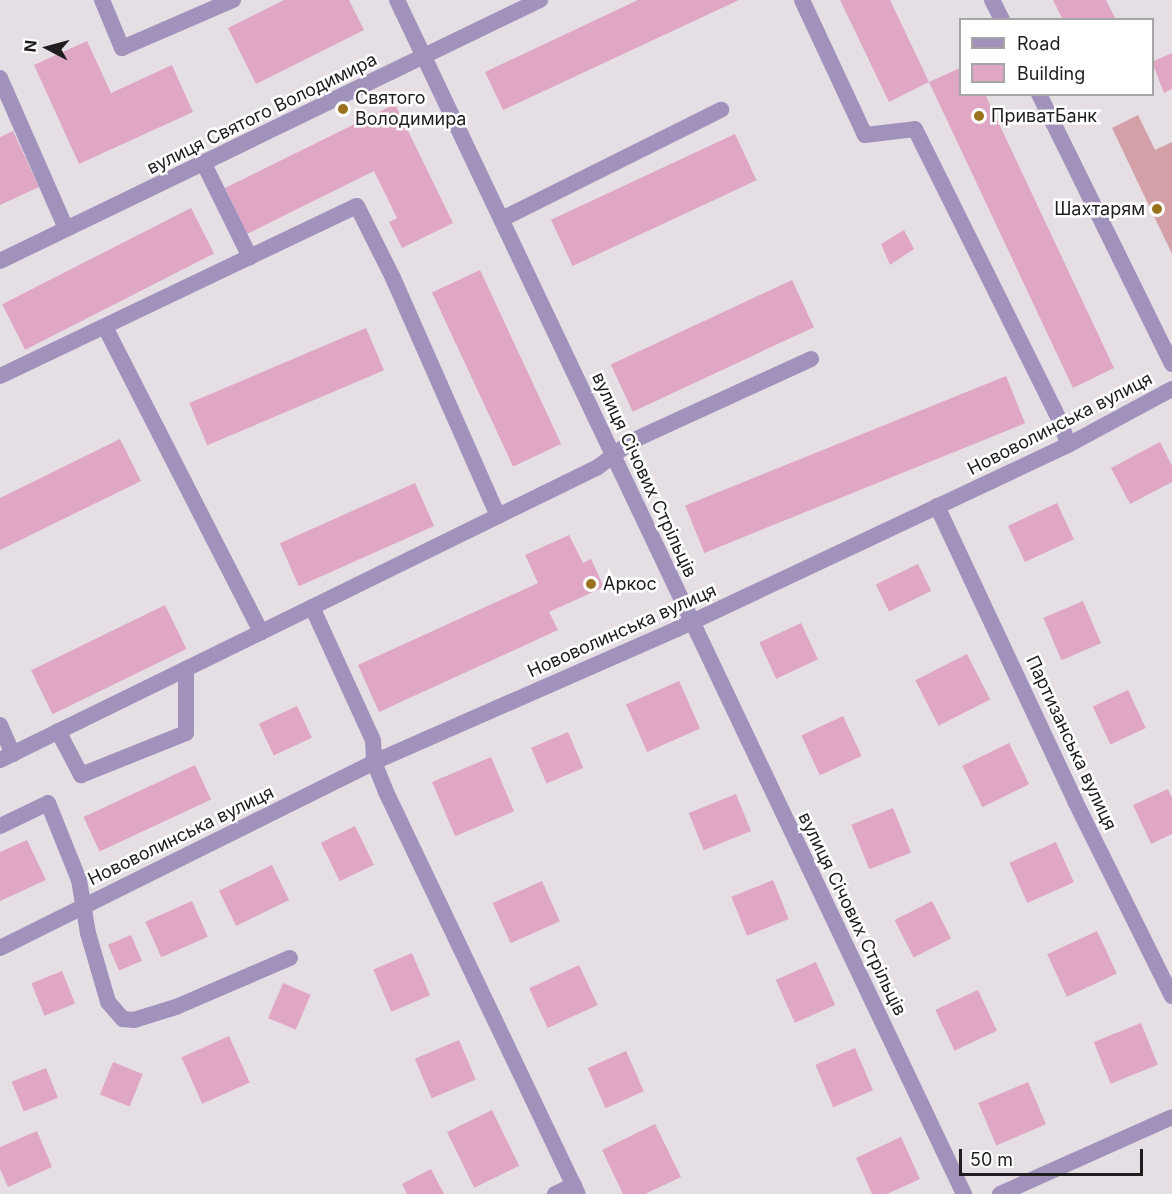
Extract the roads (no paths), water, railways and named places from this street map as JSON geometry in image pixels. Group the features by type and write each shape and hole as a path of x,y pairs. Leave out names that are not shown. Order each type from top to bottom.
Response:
{"street":[{"path":"102,0 122,48 233,0"},
{"name":"вулиця Січових Стрільців","path":"397,0 964,1194"},
{"name":"вулиця Святого Володимира","path":"0,261 540,0"},
{"path":"802,0 865,135 915,129 1061,423 1068,445"},
{"path":"992,0 1001,18"},
{"path":"0,78 4,98 66,228"},
{"path":"1040,96 1172,364"},
{"path":"502,219 721,110"},
{"path":"204,164 250,257"},
{"path":"0,376 357,206 393,278 498,516"},
{"path":"105,327 261,632"},
{"path":"0,724 6,757 598,467 612,453 811,359"},
{"name":"Нововолинська вулиця","path":"0,948 374,762 691,622 1068,445 1172,389"},
{"name":"Партизанська вулиця","path":"937,506 1075,801 1172,996"},
{"path":"312,607 374,740 374,762 576,1190 555,1194"},
{"path":"58,731 81,775 186,733 186,669"},
{"path":"0,826 48,803 85,905"},
{"name":"Нововолинська вулиця","path":"85,905 88,933 108,1002 123,1019 134,1020 176,1007 290,958"},
{"path":"1000,1194 1172,1117"}],"place":[{"name":"Святого Володимира","path":"343,109"},
{"name":"ПриватБанк","path":"979,116"},
{"name":"Шахтарям","path":"1157,209"},
{"name":"Аркос","path":"591,584"}]}
